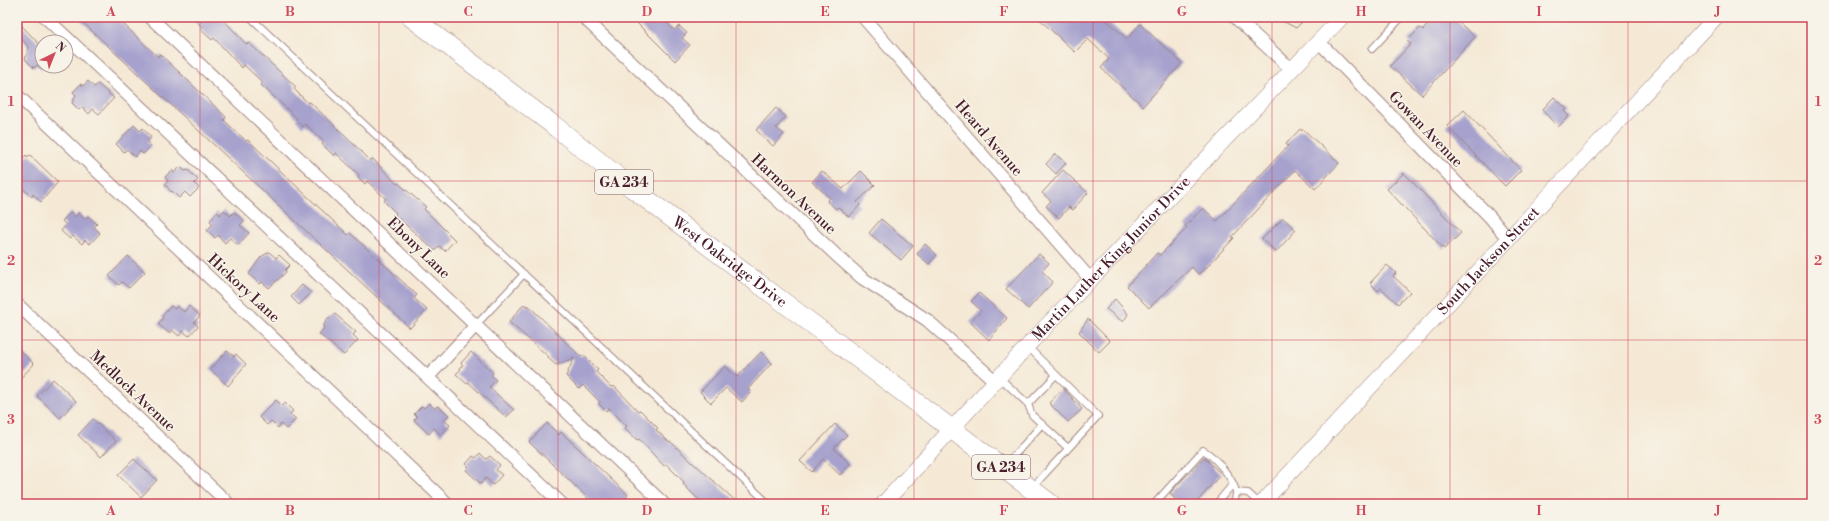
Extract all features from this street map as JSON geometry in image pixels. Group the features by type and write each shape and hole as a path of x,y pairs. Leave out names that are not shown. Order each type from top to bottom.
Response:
{"main road":[{"name":"West Oakridge Drive","path":"411,17 552,124 632,188 1051,504"}],"street":[{"path":"46,17 562,504"},
{"name":"Ebony Lane","path":"150,17 476,325 662,504"},
{"name":"Harmon Avenue","path":"583,17 862,278 927,320 996,379"},
{"name":"Heard Avenue","path":"863,17 1091,280"},
{"path":"1235,17 1292,70"},
{"name":"Martin Luther King Junior Drive","path":"883,504 1027,346 1342,17"},
{"name":"South Jackson Street","path":"1261,504 1716,17"},
{"name":"Gowan Avenue","path":"1319,42 1490,217 1508,239"},
{"name":"Hickory Lane","path":"17,95 448,504"},
{"name":"Medlock Avenue","path":"17,304 227,502"},
{"path":"428,377 476,325"}],"lane":[{"path":"250,17 769,504"},
{"path":"1372,49 1402,17"},
{"path":"476,325 524,274"},
{"path":"1027,346 1098,416 1031,489"},
{"path":"1028,404 1056,375"},
{"path":"996,379 1028,404 1032,415 1068,448"},
{"path":"1003,468 1042,424"},
{"path":"1156,504 1155,502 1203,450 1210,454 1233,484 1236,492 1234,504"},
{"path":"1216,504 1233,484"},
{"path":"1236,492 1248,493 1261,504"}],"building":[{"path":"77,17 116,17 158,57 160,54 226,117 224,120 246,141 248,140 348,235 350,233 417,295 414,298 427,310 410,328"},
{"path":"192,17 221,17 246,44 249,43 296,87 294,89 308,103 310,102 370,160 373,159 397,184 398,183 426,207 424,209 455,240 445,251 439,246 435,251 395,215 396,213 384,201 386,199 367,181 365,184 358,177 359,175 336,153 334,156 322,144 324,142 305,124 303,127 296,120 297,118 261,85 263,83 244,65 242,68 214,38 212,40 200,29 202,27"},
{"path":"631,17 661,17 674,30 679,26 687,33 682,38 690,45 675,61"},
{"path":"1037,17 1103,17 1127,39 1140,24 1182,63 1143,106 1101,68 1109,59 1088,39 1075,52"},
{"path":"1275,17 1307,17 1296,28"},
{"path":"1435,17 1453,17 1475,37 1422,95 1390,66 1411,44 1407,41 1420,28 1423,30"},
{"path":"22,26 34,39 34,68 25,59 29,47 17,34 17,30"},
{"path":"88,81 94,87 98,84 114,98 99,114 93,109 89,114 82,107 79,110 72,103 76,95 73,92 81,84 83,86"},
{"path":"1554,97 1567,109 1564,111 1569,116 1558,127 1542,110"},
{"path":"776,108 786,117 776,128 784,134 773,146 756,130"},
{"path":"1464,110 1521,170 1505,186 1447,126"},
{"path":"134,125 140,131 143,128 151,137 147,142 151,146 143,154 140,151 135,157 127,149 124,152 116,144"},
{"path":"1300,129 1302,131 1303,129 1339,163 1315,189 1295,170 1232,237 1234,238 1204,270 1198,274 1192,267 1149,308 1127,286 1157,253 1160,255 1187,228 1185,226 1203,208 1217,221 1288,146 1286,144"},
{"path":"1055,154 1066,163 1056,174 1046,164"},
{"path":"26,155 27,157 30,155 58,182 41,202 33,194 32,197 17,183 17,164"},
{"path":"180,167 185,171 188,170 198,180 194,183 199,188 190,197 185,192 179,198 172,191 171,192 165,184 168,181 165,177 172,170 174,173"},
{"path":"1063,170 1088,193 1072,210 1069,207 1059,218 1046,206 1051,201 1042,193"},
{"path":"822,171 843,189 861,171 875,185 857,202 860,205 849,217 838,207 836,209 827,201 830,198 812,182"},
{"path":"1404,173 1461,233 1444,249 1387,189"},
{"path":"224,210 230,216 234,212 244,221 240,225 249,233 238,245 230,238 225,243 218,235 215,238 207,230 213,224 210,221 217,212 220,215"},
{"path":"71,212 75,217 78,213 85,219 88,216 97,224 94,227 100,233 90,244 85,240 82,244 73,236 70,239 61,231 66,225 62,221"},
{"path":"1283,218 1296,230 1276,252 1262,239"},
{"path":"881,219 913,246 901,260 869,233"},
{"path":"925,244 937,255 929,264 917,254"},
{"path":"269,252 276,258 279,255 290,265 285,270 286,272 269,288 262,282 260,284 249,274 261,257"},
{"path":"1039,254 1049,263 1042,271 1053,282 1028,309 1006,289"},
{"path":"128,256 145,272 129,288 122,282 119,285 109,276"},
{"path":"1387,265 1396,273 1393,276 1410,292 1398,304 1381,288 1378,291 1370,283"},
{"path":"302,285 311,293 299,305 291,297"},
{"path":"979,293 1007,318 989,340 970,322 981,311 971,301"},
{"path":"1115,299 1128,314 1123,322 1106,309"},
{"path":"524,304 527,307 528,305 581,357 583,355 598,370 596,372 611,387 614,386 638,411 640,410 658,428 656,430 739,504 703,504 666,464 664,466 639,439 637,440 625,428 627,426 609,408 606,411 599,404 600,402 583,385 579,389 566,376 574,358 556,365 509,322"},
{"path":"171,306 175,309 177,306 184,312 189,306 200,316 194,322 198,326 189,336 183,331 179,336 172,330 169,333 158,324 163,318 162,316"},
{"path":"335,314 356,332 353,335 358,340 344,355 319,334 324,328 323,327 327,319"},
{"path":"1088,319 1110,341 1099,352 1079,332"},
{"path":"17,347 34,364 17,382"},
{"path":"227,351 234,357 236,354 246,364 228,386 210,369"},
{"path":"471,352 493,373 491,375 496,380 489,387 514,410 506,417 468,382 467,384 456,374 463,365 461,363"},
{"path":"761,352 772,363 748,389 751,392 742,402 726,388 711,403 700,392 725,366 737,377"},
{"path":"53,379 76,401 60,418 37,396"},
{"path":"1063,388 1082,409 1068,422 1049,403"},
{"path":"276,400 282,406 285,403 293,411 290,414 296,419 286,429 281,424 278,428 271,421 267,425 259,417"},
{"path":"429,403 434,408 438,406 449,415 444,420 450,425 441,435 434,428 429,434 414,420 417,417 414,414 422,406 424,408"},
{"path":"93,419 116,441 101,457 78,435"},
{"path":"547,423 559,435 561,432 628,495 625,498 632,504 594,504 529,442"},
{"path":"835,424 847,435 834,448 850,464 840,475 823,459 812,472 800,461"},
{"path":"480,453 486,459 490,456 500,465 496,470 502,475 493,485 486,478 481,484 466,470 469,467 466,464 473,456 476,458"},
{"path":"1204,457 1221,474 1195,504 1179,504 1170,493"},
{"path":"134,459 157,480 141,497 118,475"}]}
